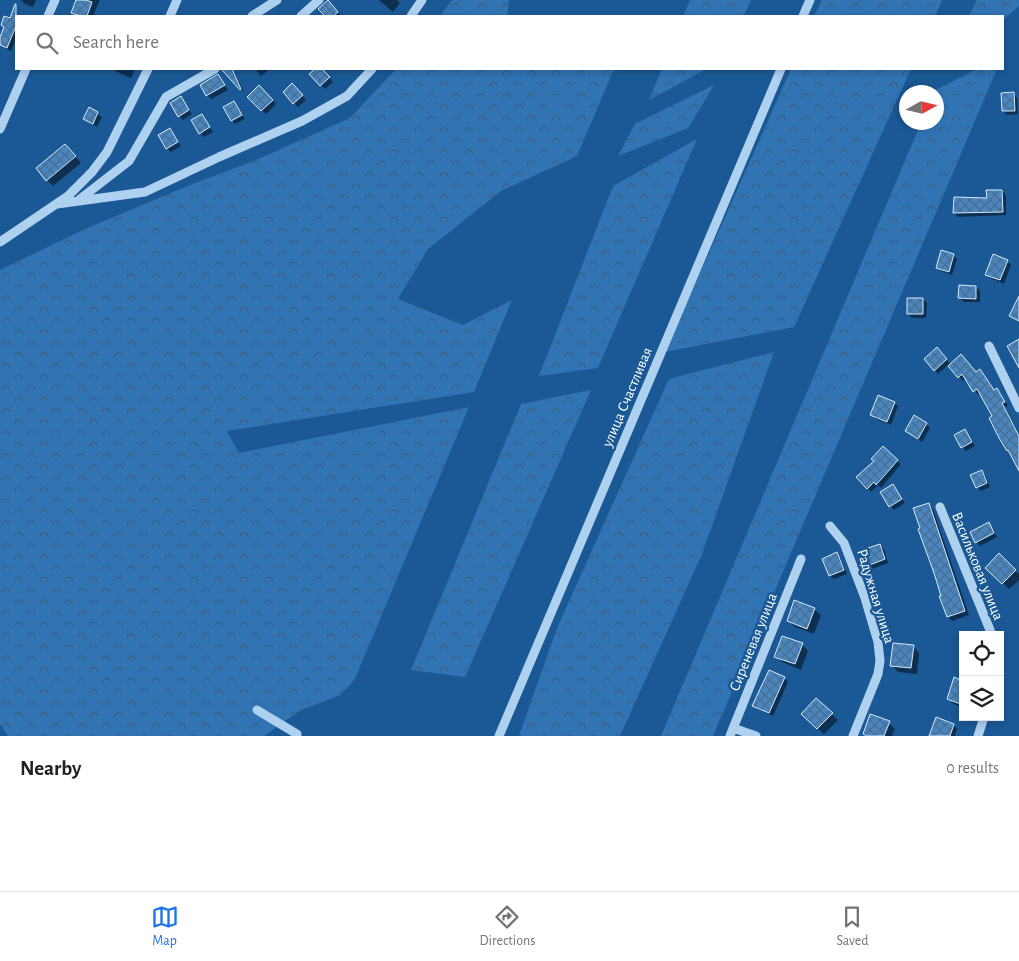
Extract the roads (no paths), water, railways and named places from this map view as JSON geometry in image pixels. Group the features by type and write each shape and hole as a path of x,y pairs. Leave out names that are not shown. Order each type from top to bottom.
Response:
{"street":[{"path":"48,15 55,0"},
{"path":"170,15 177,0"},
{"path":"254,15 277,0"},
{"path":"301,15 319,0"},
{"path":"412,15 422,0"},
{"path":"803,15 810,0"},
{"path":"0,129 26,70"},
{"path":"0,242 68,196 92,172 106,152 148,70"},
{"path":"79,201 129,161 166,97 213,70"},
{"path":"57,204 145,192 302,121 347,96 371,70"},
{"name":"улица Счастливая","path":"499,736 781,70"},
{"path":"989,346 1019,408"},
{"name":"Васильковая улица","path":"940,508 990,631"},
{"name":"Радужная улица","path":"830,526 844,543 865,598 878,642 880,660 878,674 853,736"},
{"name":"Сиреневая улица","path":"731,732 801,559"},
{"path":"258,710 297,736"},
{"path":"978,736 983,721"},
{"path":"731,732 756,736"}]}
